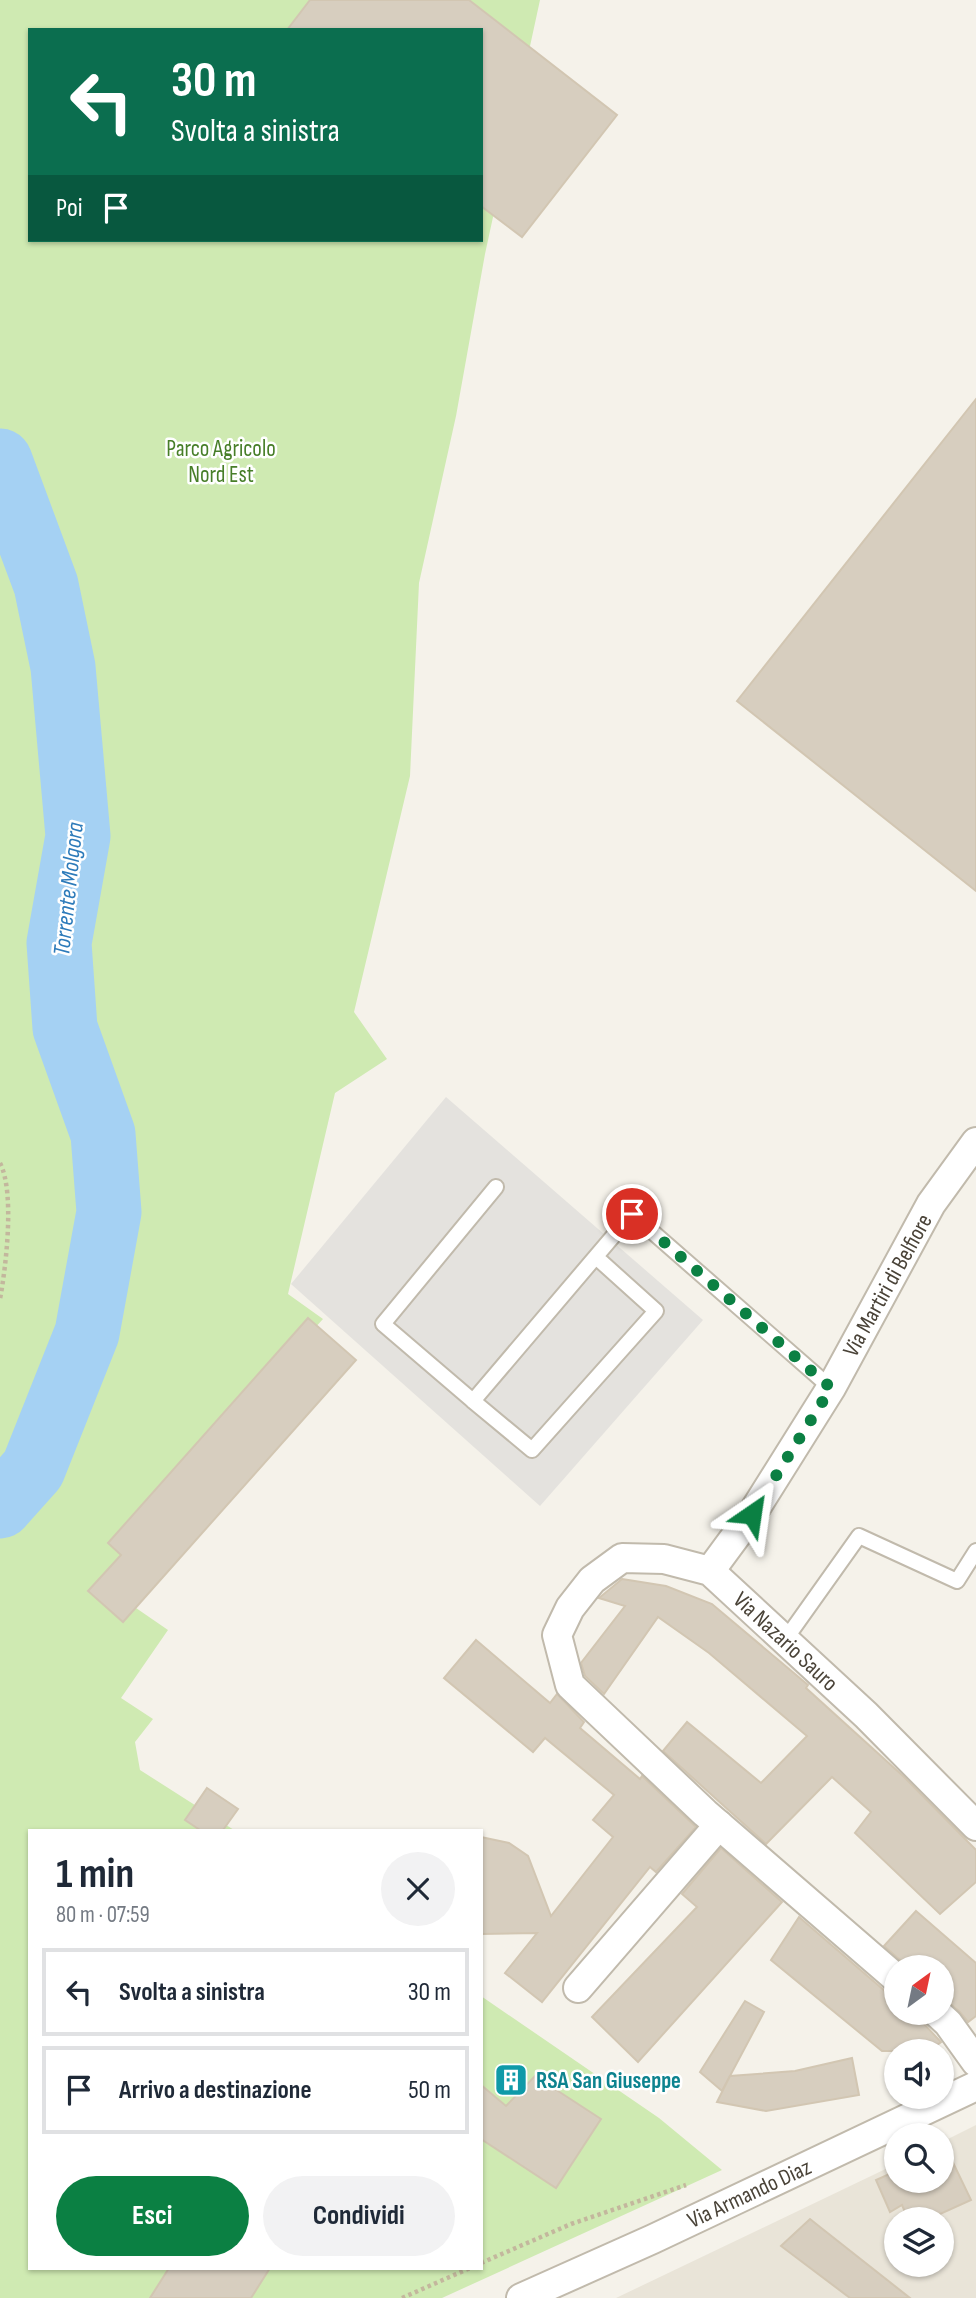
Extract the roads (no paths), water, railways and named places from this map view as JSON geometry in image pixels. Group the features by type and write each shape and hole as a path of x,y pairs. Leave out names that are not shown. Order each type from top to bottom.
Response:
{"street":[{"name":"Via Martiri di Belfiore","path":"710,1571 752,1514 831,1388 931,1204 976,1142"},
{"name":"Via Nazario Sauro","path":"719,1825 570,1685 556,1635 570,1608 592,1580 622,1558 664,1559 710,1571 866,1715 976,1826"},
{"path":"578,1988 719,1825 884,1968"},
{"path":"949,2025 976,2062"},
{"name":"Via Armando Diaz","path":"521,2298 976,2086"}],"lane":[{"path":"496,1187 383,1324 532,1450 656,1311 596,1257"},
{"path":"473,1401 632,1214 831,1388"},
{"path":"785,1640 859,1536 957,1581 976,1551"}],"waterway":[{"name":"Torrente Molgora","path":"0,461 46,585 63,667 78,836 59,943 65,1028 103,1134 109,1212 87,1333 33,1469 0,1506"}],"place":[{"name":"RSA San Giuseppe","path":"511,2080"}],"park label":[{"name":"Parco Agricolo Nord Est","path":"221,461"}]}
